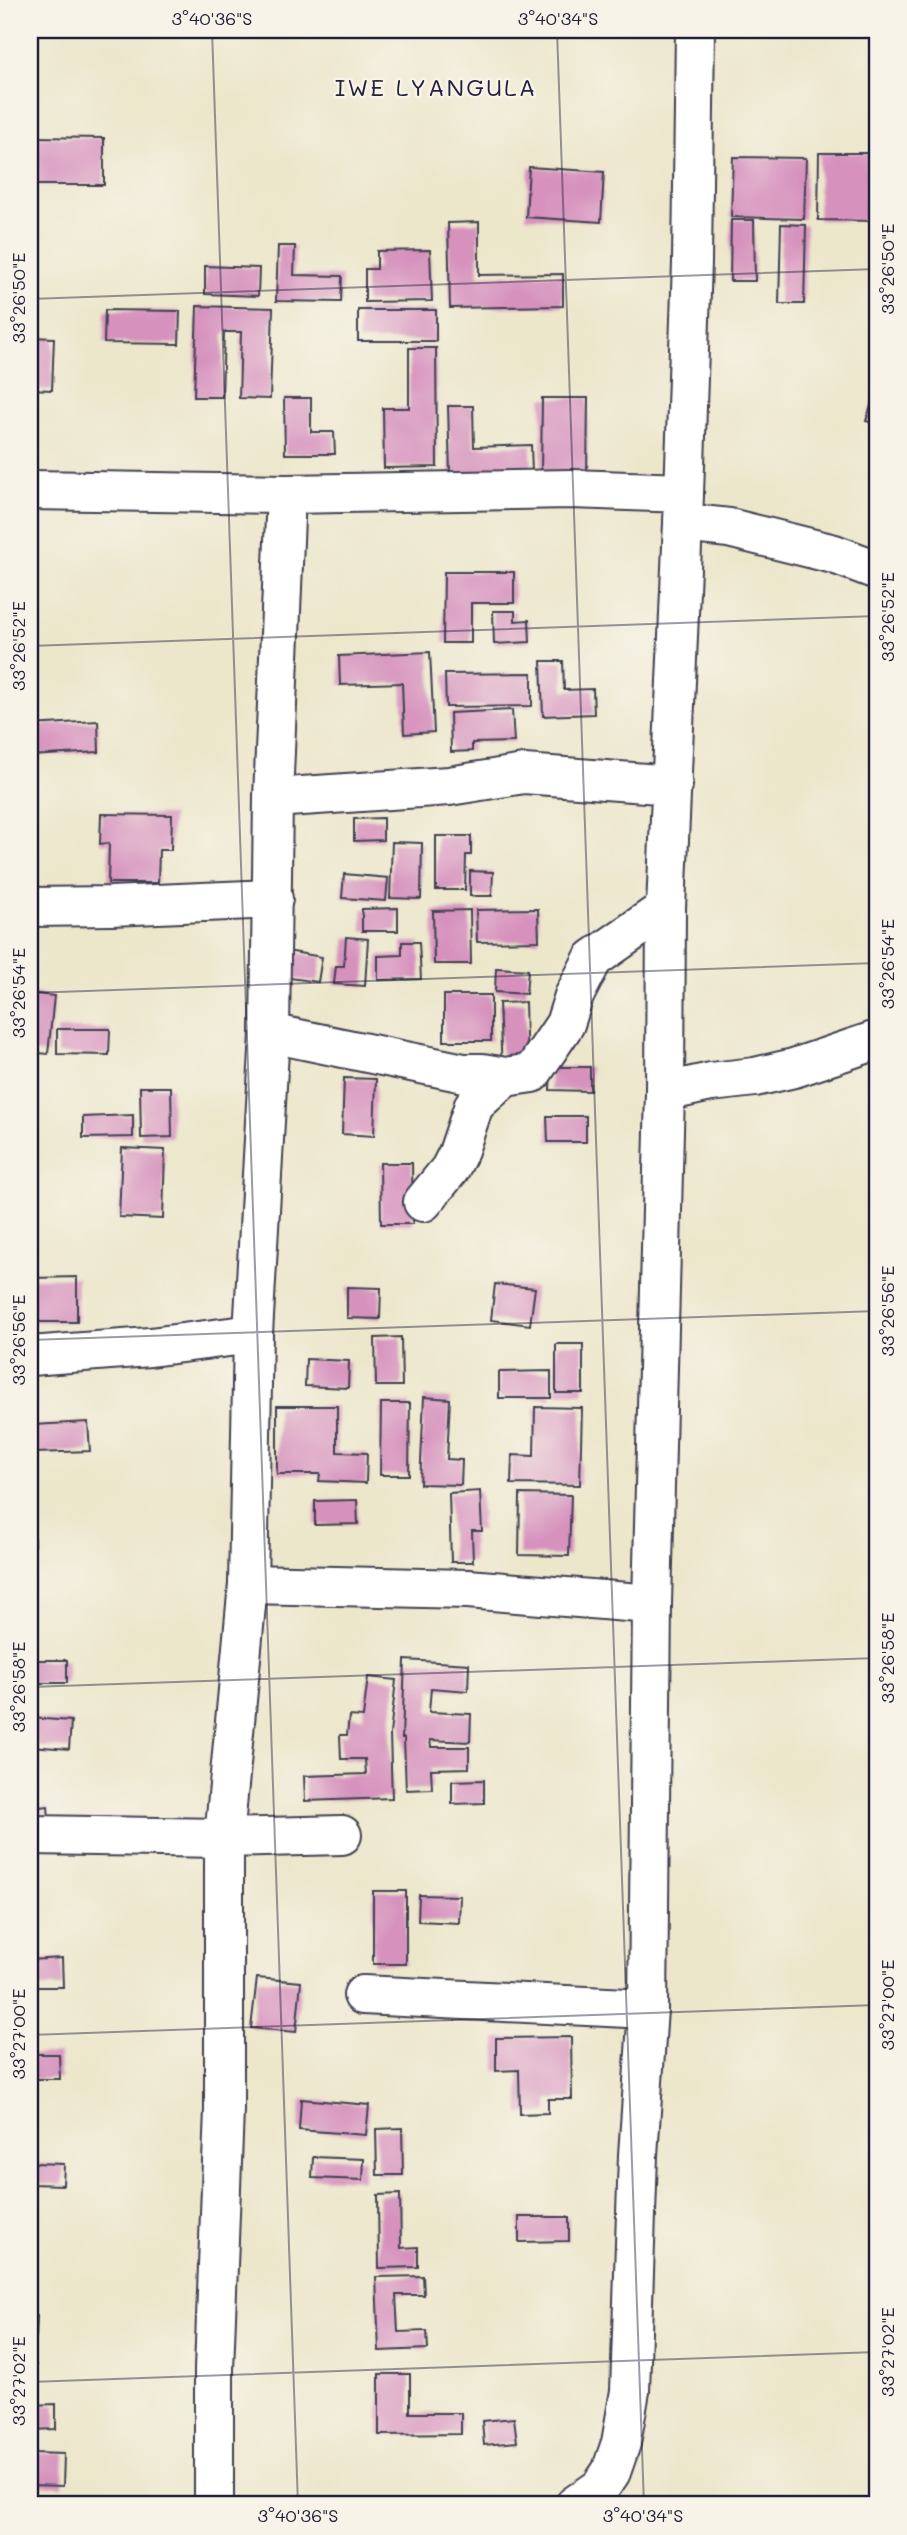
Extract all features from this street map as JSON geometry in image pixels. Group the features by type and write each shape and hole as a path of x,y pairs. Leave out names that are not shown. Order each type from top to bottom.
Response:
{"street":[{"path":"575,2505 600,2488 611,2472 621,2443 631,2391 638,2155 648,2009 652,1604 665,1092 666,908 684,508 692,262 695,30"},
{"path":"30,490 286,494 572,489 684,508 729,528 834,554 877,570"},
{"path":"214,2505 214,2369 224,2110 224,1838 248,1584 253,1334 270,1033 272,797 286,494"},
{"path":"272,797 449,786 524,774 673,785"},
{"path":"30,907 273,899"},
{"path":"270,1033 464,1073 505,1077 532,1073 565,1024 574,996 593,959 666,908"},
{"path":"665,1092 794,1068 877,1040"},
{"path":"424,1202 450,1169 474,1105 505,1077"},
{"path":"30,1356 150,1347 253,1334"},
{"path":"248,1584 468,1589 652,1604"},
{"path":"30,1835 224,1838 342,1835"},
{"path":"363,1996 648,2009"}],"building":[{"path":"32,137 104,138 104,185 30,185"},
{"path":"819,153 877,153 877,221 818,220"},
{"path":"733,157 806,158 804,219 731,217"},
{"path":"529,167 604,172 601,222 526,217"},
{"path":"731,220 754,220 755,281 730,281"},
{"path":"479,222 479,275 563,274 563,306 450,308 448,223"},
{"path":"781,224 806,225 804,304 779,304"},
{"path":"278,246 295,246 294,275 342,276 341,302 276,301"},
{"path":"430,250 432,301 365,302 365,269 377,269 377,251"},
{"path":"205,266 259,268 258,296 205,294"},
{"path":"197,306 273,308 270,399 239,398 241,332 224,332 222,397 194,397"},
{"path":"105,310 180,311 179,344 104,343"},
{"path":"358,310 436,310 436,341 358,341"},
{"path":"30,337 54,338 52,390 30,389"},
{"path":"409,348 436,348 437,467 384,468 383,408 409,408"},
{"path":"877,388 877,424 866,421"},
{"path":"284,398 311,398 311,432 334,432 335,454 285,454"},
{"path":"542,398 588,398 587,475 541,474"},
{"path":"448,406 473,406 474,447 531,445 532,473 450,475"},
{"path":"444,572 514,572 514,603 471,603 471,643 443,643"},
{"path":"493,611 515,611 515,621 529,620 530,642 494,644"},
{"path":"430,652 434,732 404,734 402,683 340,685 339,656"},
{"path":"541,661 563,661 564,690 593,689 594,714 543,716"},
{"path":"532,673 532,706 446,707 445,674"},
{"path":"512,710 514,742 472,743 472,751 451,752 450,713"},
{"path":"98,721 99,752 30,756 30,725"},
{"path":"101,814 172,815 171,850 159,850 158,883 108,883 109,843 100,844"},
{"path":"383,818 383,840 354,841 354,819"},
{"path":"436,836 471,836 471,855 466,855 465,890 436,890"},
{"path":"392,842 422,843 421,899 390,898"},
{"path":"470,871 493,872 492,896 470,896"},
{"path":"344,874 388,878 386,901 342,898"},
{"path":"398,908 398,931 362,931 362,909"},
{"path":"538,909 539,941 477,942 476,910"},
{"path":"470,910 471,964 434,964 433,911"},
{"path":"346,937 368,939 365,986 334,984 336,966 344,966"},
{"path":"402,942 419,942 421,979 378,980 378,956 402,955"},
{"path":"287,951 322,957 318,982 283,977"},
{"path":"496,968 528,970 526,994 495,992"},
{"path":"30,993 54,996 48,1054 30,1052"},
{"path":"444,995 491,995 491,1041 444,1041"},
{"path":"525,1002 527,1069 502,1070 499,1003"},
{"path":"57,1029 110,1029 109,1055 57,1054"},
{"path":"551,1067 590,1067 590,1091 550,1090"},
{"path":"344,1078 376,1079 374,1136 342,1134"},
{"path":"140,1087 171,1087 172,1137 141,1138"},
{"path":"133,1115 133,1137 83,1138 83,1117"},
{"path":"547,1116 586,1116 586,1142 548,1142"},
{"path":"122,1148 165,1150 163,1219 119,1217"},
{"path":"380,1163 412,1163 413,1224 381,1224"},
{"path":"77,1277 77,1322 32,1322 32,1278"},
{"path":"495,1284 535,1288 530,1325 491,1320"},
{"path":"347,1287 381,1288 380,1319 347,1318"},
{"path":"401,1337 402,1386 376,1386 375,1338"},
{"path":"556,1344 583,1344 583,1393 556,1393"},
{"path":"306,1359 349,1361 348,1388 305,1386"},
{"path":"551,1371 551,1398 499,1398 499,1372"},
{"path":"424,1397 450,1399 447,1459 462,1460 461,1485 420,1484"},
{"path":"381,1403 410,1403 409,1475 380,1475"},
{"path":"277,1406 337,1406 337,1452 367,1453 366,1483 319,1481 320,1474 277,1474"},
{"path":"535,1407 582,1408 580,1485 511,1484 512,1455 534,1456"},
{"path":"88,1422 90,1451 35,1453 33,1425"},
{"path":"480,1491 482,1531 472,1531 473,1562 451,1562 449,1493"},
{"path":"520,1494 571,1495 569,1556 519,1555"},
{"path":"357,1500 358,1524 315,1525 315,1501"},
{"path":"30,1502 33,1502 34,1548 30,1548"},
{"path":"30,1660 67,1660 67,1683 30,1683"},
{"path":"405,1660 469,1664 468,1691 431,1688 429,1712 471,1714 470,1742 430,1740 431,1747 469,1747 469,1768 431,1769 432,1789 406,1790 402,1738"},
{"path":"368,1677 396,1680 390,1734 392,1798 305,1801 304,1776 366,1774 365,1759 341,1759 340,1735 347,1735 349,1716 363,1717"},
{"path":"30,1718 71,1721 69,1749 30,1746"},
{"path":"484,1780 484,1803 452,1804 452,1781"},
{"path":"48,1806 50,1830 30,1831 30,1808"},
{"path":"373,1891 406,1891 406,1964 373,1964"},
{"path":"419,1895 460,1896 459,1923 418,1921"},
{"path":"62,1958 63,1987 30,1987 30,1960"},
{"path":"257,1978 301,1982 296,2032 251,2028"},
{"path":"571,2037 572,2099 548,2099 548,2113 520,2114 519,2070 496,2071 496,2038"},
{"path":"30,2054 59,2054 60,2079 30,2079"},
{"path":"301,2099 369,2105 366,2135 299,2130"},
{"path":"402,2128 403,2175 377,2175 376,2129"},
{"path":"313,2157 364,2159 363,2180 312,2178"},
{"path":"32,2163 64,2164 63,2185 32,2184"},
{"path":"400,2194 401,2248 418,2247 418,2267 379,2268 378,2195"},
{"path":"519,2217 569,2217 569,2241 519,2242"},
{"path":"423,2276 424,2295 396,2295 398,2332 427,2331 428,2349 379,2351 376,2277"},
{"path":"30,2315 37,2316 36,2337 30,2337"},
{"path":"30,2365 36,2365 36,2391 30,2391"},
{"path":"379,2374 410,2374 410,2413 461,2413 461,2434 379,2435"},
{"path":"56,2404 56,2429 30,2430 30,2405"},
{"path":"514,2418 517,2442 484,2445 482,2421"},
{"path":"30,2453 64,2454 63,2486 30,2485"}],"district":[{"name":"IWE LYANGULA","path":"436,88"}]}
